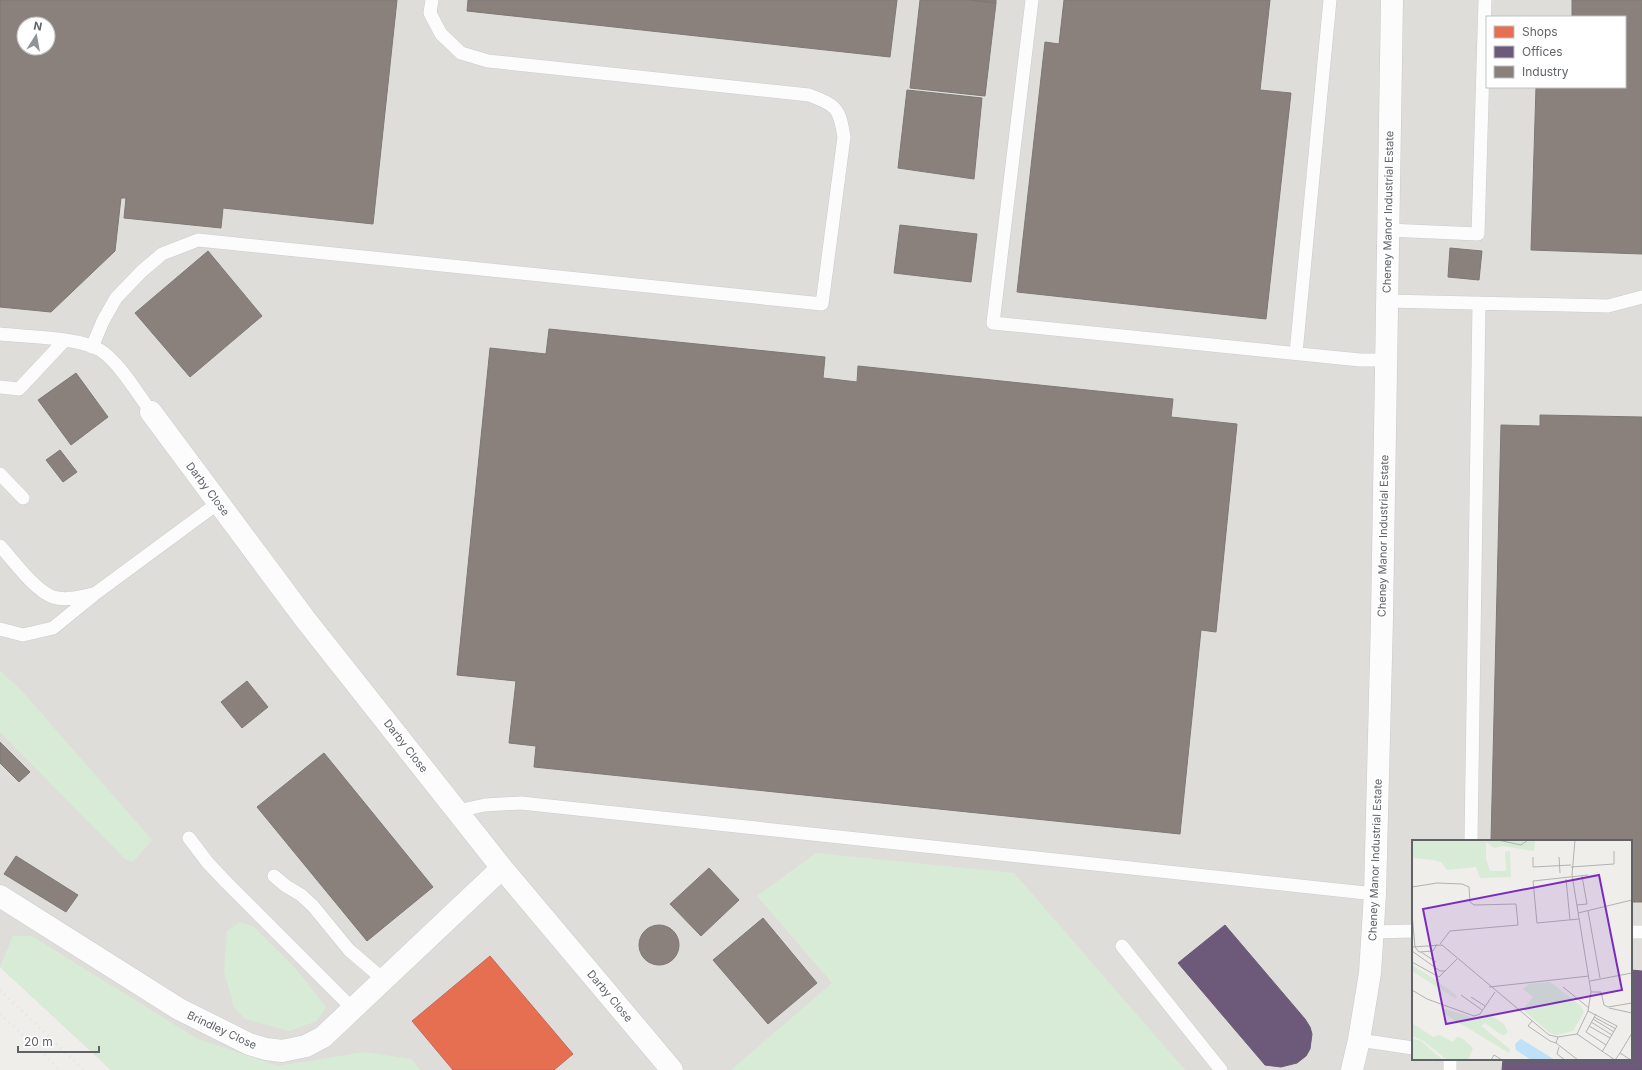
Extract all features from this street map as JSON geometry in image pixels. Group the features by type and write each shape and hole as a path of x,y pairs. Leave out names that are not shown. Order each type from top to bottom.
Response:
{"street":[{"name":"Cheney Manor Industrial Estate","path":"1352,1070 1359,1040 1370,973 1375,894 1382,618 1392,0"},
{"name":"Darby Close","path":"151,412 305,619 502,868 672,1070"},
{"name":"Brindley Close","path":"0,896 179,1009 249,1044 266,1049 282,1051 306,1046 323,1037 502,868"}],"lane":[{"path":"92,347 102,321 116,298 142,271 162,254 198,240 822,304 844,137 841,116 830,103 809,95 488,61 461,53 441,34 430,13 432,0"},
{"path":"1032,0 993,323 1296,354 1360,360 1385,360"},
{"path":"1296,354 1330,0"},
{"path":"1388,230 1478,234 1485,0"},
{"path":"1387,301 1608,306 1642,297"},
{"path":"1471,840 1479,303"},
{"path":"0,334 65,340 99,350 109,357 151,412"},
{"path":"0,387 19,389 65,340"},
{"path":"0,474 23,498"},
{"path":"0,629 23,635 53,628 96,593 218,503"},
{"path":"0,546 37,587 53,597 77,598 96,593"},
{"path":"457,811 485,804 521,803 1375,894"},
{"path":"189,838 208,863 227,884 353,1009"},
{"path":"274,876 286,886 301,895 313,906 349,950 384,980"},
{"path":"1373,932 1412,931"},
{"path":"1122,946 1221,1070"},
{"path":"1359,1040 1412,1048"}],"shaded area":[{"path":"0,0 1642,0 1642,1070 111,1070 0,967"}],"green space":[{"path":"0,671 21,690 152,840 133,862 125,859 0,732"},
{"path":"816,853 1014,873 1185,1070 731,1070 832,983 757,896"},
{"path":"240,922 254,927 294,967 326,1007 317,1021 290,1031 245,1019 234,1007 224,972 227,931"},
{"path":"13,936 32,936 196,1038 278,1066 364,1052 411,1059 421,1070 111,1070 0,967"}],"building: Shops":[{"path":"490,956 573,1054 554,1070 453,1070 412,1021"}],"building: Offices":[{"path":"1225,925 1305,1019 1310,1027 1312,1034 1310,1049 1306,1056 1297,1063 1281,1067 1265,1065 1178,963"},
{"path":"1632,970 1642,971 1642,1070 1502,1070 1503,1060 1632,1060"}],"building: Industry":[{"path":"0,0 397,0 373,224 223,208 221,228 124,218 126,198 121,198 115,251 51,312 0,307"},
{"path":"468,0 897,0 890,57 467,11"},
{"path":"920,0 969,0 996,3 985,96 910,88"},
{"path":"969,0 996,0 996,3"},
{"path":"1064,0 1270,0 1260,90 1291,93 1266,319 1017,292 1045,42 1059,44"},
{"path":"1572,0 1642,0 1642,254 1531,250 1536,88 1626,88 1626,16 1572,16"},
{"path":"907,90 982,98 974,179 898,168"},
{"path":"900,225 977,234 971,282 894,273"},
{"path":"1450,248 1482,251 1479,280 1448,277"},
{"path":"208,251 262,316 190,377 135,313"},
{"path":"549,329 825,357 823,378 857,382 858,366 1173,399 1171,417 1237,424 1216,632 1201,630 1180,834 534,767 536,746 509,743 516,681 457,675 490,348 546,354"},
{"path":"76,373 108,417 71,445 38,400"},
{"path":"1540,415 1642,417 1642,902 1632,902 1632,840 1491,840 1501,425 1540,426"},
{"path":"60,450 77,472 63,482 46,460"},
{"path":"247,681 268,707 242,728 221,702"},
{"path":"0,742 30,772 19,782 0,763"},
{"path":"324,753 433,887 367,941 257,807"},
{"path":"16,856 78,895 66,912 4,874"},
{"path":"709,868 739,900 701,936 670,904"},
{"path":"763,918 817,983 768,1024 713,960"},
{"path":"663,925 670,928 676,934 679,945 678,953 670,962 663,965 655,965 648,962 640,953 639,941 642,934 651,926"}],"railway":[{"path":"0,990 84,1070"},
{"path":"0,1014 60,1070"}]}
